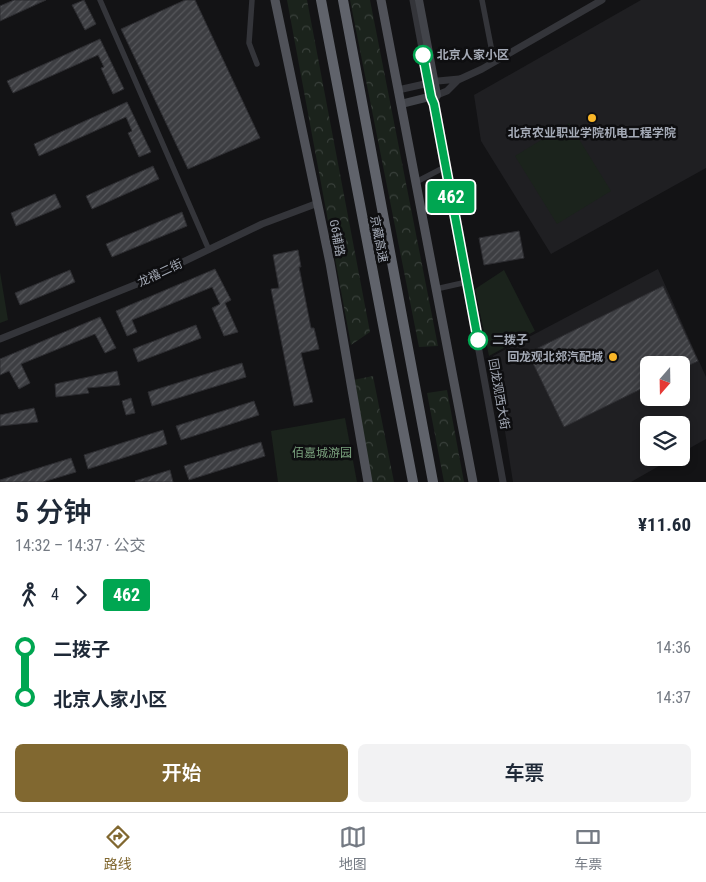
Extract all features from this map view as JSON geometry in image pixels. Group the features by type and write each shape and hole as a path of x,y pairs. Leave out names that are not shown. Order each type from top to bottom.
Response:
{"highway":[{"name":"京藏高速","path":"321,0 413,482"},
{"name":"京藏高速","path":"343,0 433,482"}],"main road":[{"name":"G6辅路","path":"275,0 318,203 368,482"},
{"path":"381,0 473,482"},
{"name":"回龙观西大街","path":"419,0 434,99"},
{"path":"401,104 434,99"}],"street":[{"path":"100,0 210,250"},
{"path":"252,0 248,44 257,64"},
{"name":"回龙观西大街","path":"413,0 431,82"},
{"path":"482,0 494,62"},
{"path":"434,99 447,91 461,78 494,62 602,0"},
{"path":"398,90 431,82 461,78"},
{"name":"回龙观西大街","path":"434,99 503,482"},
{"path":"416,182 446,167"},
{"name":"龙禧二街","path":"0,340 137,284 262,224 318,203"},
{"path":"436,290 467,282"}],"shaded area":[{"name":"北京农业职业学院机电工程学院","path":"641,0 706,0 706,168 551,254 481,141 474,95"},
{"path":"658,269 706,377 706,439 690,448 690,416 640,416 640,466 659,466 631,482 513,482 493,356"}],"green space":[{"path":"287,0 307,0 370,332 351,345"},
{"path":"350,0 370,0 438,346 419,347"},
{"path":"569,123 611,191 557,224 515,156"},
{"path":"504,270 535,331 489,356 475,289"},
{"path":"0,272 8,320 0,323"},
{"path":"373,376 394,482 372,482 353,380"},
{"path":"447,390 464,482 444,482 427,393"},
{"name":"佰嘉城游园","path":"345,418 357,482 278,482 271,431"}],"building":[{"path":"14,0 46,0 0,21 0,6"},
{"path":"84,0 96,24 85,30 72,5"},
{"path":"185,0 195,0 260,138 188,169 121,29"},
{"path":"100,39 124,89 113,94 101,68 104,67 98,55 13,93 7,81"},
{"path":"127,102 151,152 139,157 128,133 132,131 126,117 39,156 34,144"},
{"path":"153,166 159,179 92,209 86,196"},
{"path":"55,194 61,207 16,226 11,213"},
{"path":"182,212 187,226 112,257 106,244"},
{"path":"519,231 524,258 484,265 479,238"},
{"path":"298,250 301,267 299,267 311,328 314,328 319,349 301,353 313,402 294,406 271,289 279,288 273,255"},
{"path":"215,269 231,300 225,303 238,332 224,336 212,308 220,304 212,287 132,320 137,332 127,336 116,311"},
{"path":"70,270 75,282 20,305 15,293"},
{"name":"回龙观北郊汽配城","path":"663,286 698,361 690,365 690,356 640,356 640,389 564,427 528,353"},
{"path":"100,317 116,348 105,353 95,334 21,364 30,383 19,389 9,371 0,375 0,359"},
{"path":"196,325 201,338 138,362 133,349"},
{"path":"242,363 246,377 152,406 148,392"},
{"path":"117,371 120,385 87,388 89,393 56,397 55,384"},
{"path":"131,398 135,413 126,415 122,401"},
{"path":"254,401 259,415 181,440 176,426"},
{"path":"34,408 38,422 0,426 0,415"},
{"path":"163,430 167,444 88,469 84,455"},
{"path":"261,442 265,456 189,480 184,466"},
{"path":"71,458 76,472 43,482 0,482 0,480"},
{"path":"170,470 173,482 135,481"}],"bus line":[{"name":"462","path":"423,55 434,104 478,340"}],"place":[{"name":"北京人家小区","path":"423,55"},
{"name":"北京农业职业学院机电工程学院","path":"592,118"},
{"name":"二拨子","path":"478,340"},
{"name":"回龙观北郊汽配城","path":"613,357"}]}
